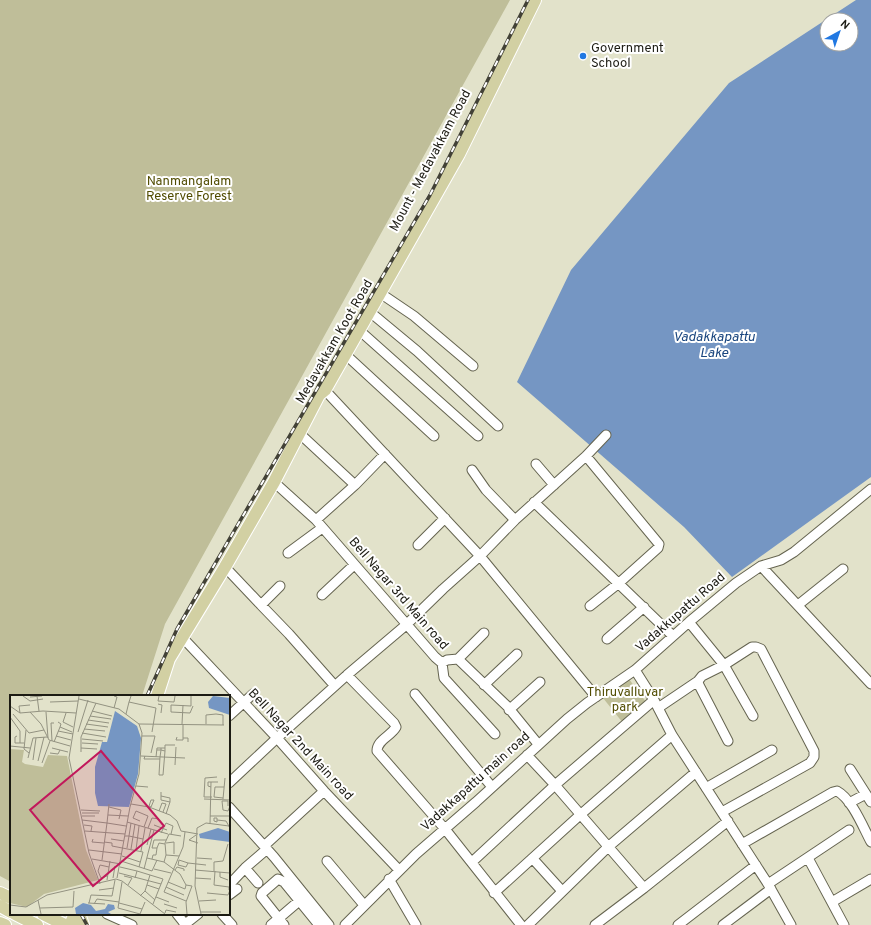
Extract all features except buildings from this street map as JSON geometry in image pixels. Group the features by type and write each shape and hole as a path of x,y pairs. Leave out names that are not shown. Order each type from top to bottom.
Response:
{"main road":[{"name":"Mount - Medavakkam Road","path":"322,390 432,196 529,0"},
{"name":"Medavakkam Koot Road","path":"157,695 170,659 182,637 225,567 274,482 322,390 370,312 459,154 535,0"},
{"path":"0,893 10,898"},
{"path":"0,906 10,911"},
{"path":"18,915 37,925"},
{"path":"44,915 64,925"},
{"path":"70,925 75,915"},
{"path":"80,915 83,925"},
{"path":"0,923 5,925"}],"street":[{"path":"380,292 414,316 473,366"},
{"path":"370,312 417,351 498,426"},
{"path":"359,330 478,436"},
{"path":"345,354 434,436"},
{"path":"322,390 385,454 480,556 596,697"},
{"path":"299,433 355,485"},
{"path":"230,782 347,674 406,625 480,556 534,502 586,456 606,435"},
{"path":"316,520 355,485 385,454"},
{"path":"586,456 659,544 658,548 619,583 590,606"},
{"path":"536,464 554,485"},
{"path":"472,470 486,490 515,520"},
{"name":"Bell Nagar 3rd Main road","path":"274,482 316,520 406,625 442,663 447,660 458,659 509,710 538,744"},
{"name":"Vadakkupattu Road","path":"791,925 770,886 672,736 656,704 635,670 736,583 761,566 781,560 794,552 871,489"},
{"path":"534,502 673,636"},
{"path":"418,545 445,518"},
{"path":"288,553 322,528"},
{"path":"322,595 354,565"},
{"path":"761,566 871,684"},
{"path":"225,567 289,634 335,686"},
{"path":"798,606 843,569"},
{"path":"261,605 280,586"},
{"path":"607,639 644,607"},
{"path":"689,622 724,665 753,716"},
{"path":"458,659 484,633"},
{"name":"Bell Nagar 2nd Main road","path":"182,637 399,870"},
{"path":"472,862 555,785 656,704 756,646 761,649 814,751 814,757 810,762 722,812"},
{"path":"484,685 517,654"},
{"path":"442,663 444,678 495,734"},
{"name":"Vadakkapattu main road","path":"345,925 356,921 364,905 399,870 528,755 538,744 586,703 635,670"},
{"path":"347,674 396,727 394,731 379,743 377,751 445,829 472,862 494,893 521,925"},
{"path":"698,681 728,741"},
{"path":"509,710 540,682"},
{"path":"230,715 253,694"},
{"path":"415,694 492,787"},
{"path":"494,893 580,815 672,736"},
{"path":"706,788 772,750"},
{"path":"528,755 644,888"},
{"path":"849,803 869,798 850,769"},
{"path":"528,925 608,847 696,772"},
{"path":"232,884 245,868 324,791"},
{"path":"742,844 837,791 843,794 849,803 871,842"},
{"path":"230,808 274,857 329,925"},
{"path":"595,925 728,821"},
{"path":"723,925 770,886 849,830"},
{"path":"808,858 844,925"},
{"path":"533,859 562,891"},
{"path":"327,861 364,905"},
{"path":"678,925 756,865"},
{"path":"245,868 258,883"},
{"path":"300,901 274,923 261,896 262,893 276,880 280,879 284,882 300,901 319,925"},
{"path":"390,879 416,925"},
{"path":"832,902 871,879"},
{"path":"109,915 132,925"},
{"path":"178,915 187,925"},
{"path":"187,925 197,915"},
{"path":"187,925 204,915"},
{"path":"223,915 232,925"}],"green space":[{"name":"Nanmangalam Reserve Forest","path":"0,0 510,0 165,624 142,695 10,695 10,881 0,876"},
{"name":"Thiruvalluvar park","path":"629,679 646,702 623,723 603,698"}],"water":[{"name":"Vadakkapattu Lake","path":"856,0 871,0 871,477 732,577 684,527 517,382 571,270 729,83 819,24 819,52 859,52 859,12 838,12"}],"railway":[{"path":"147,695 177,629 430,195 528,0"},
{"path":"82,915 87,925"}],"place":[{"name":"Government School","path":"583,56"}]}
